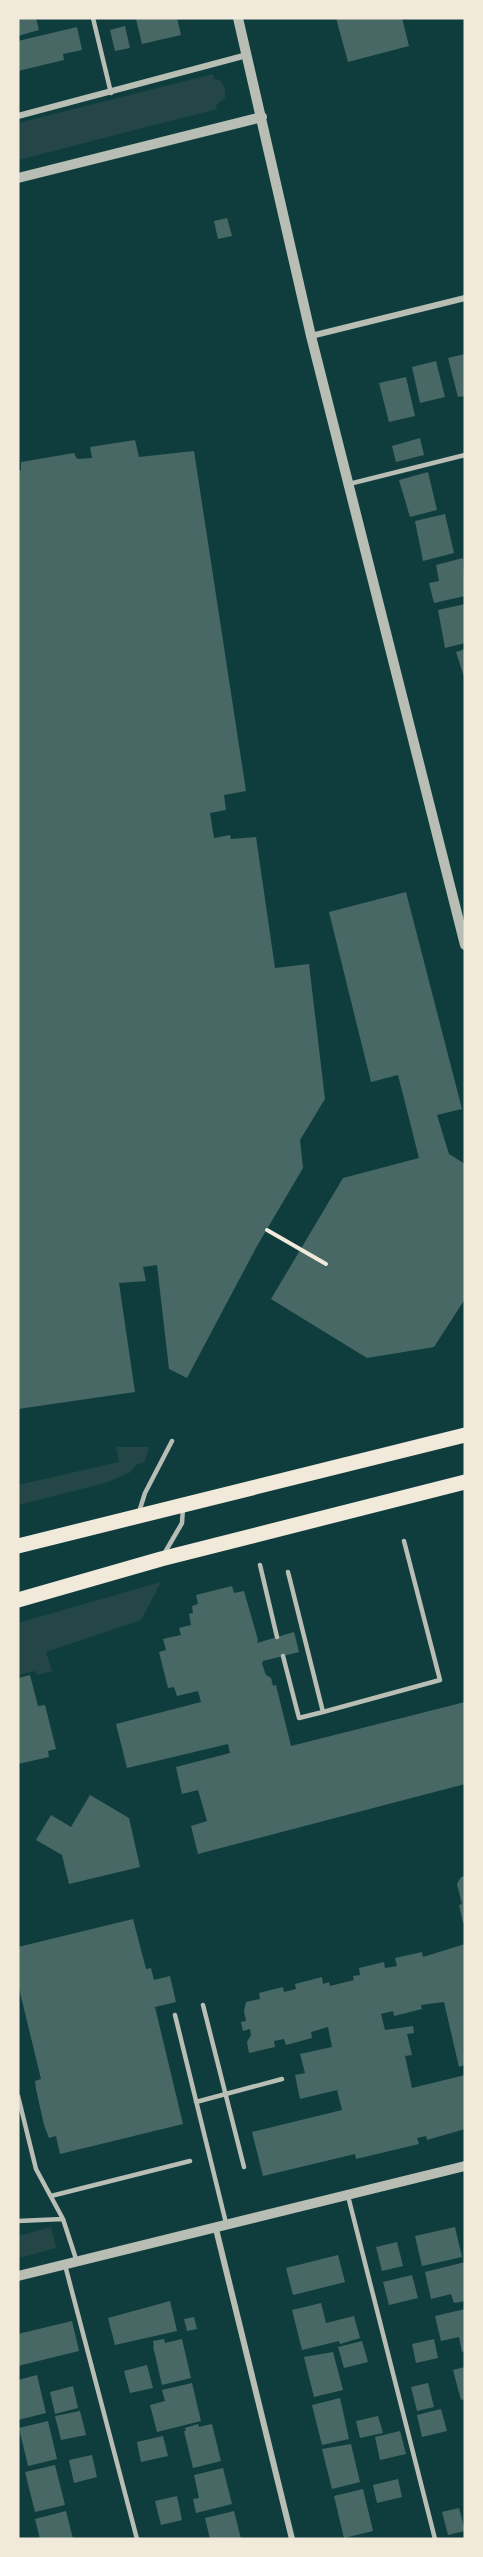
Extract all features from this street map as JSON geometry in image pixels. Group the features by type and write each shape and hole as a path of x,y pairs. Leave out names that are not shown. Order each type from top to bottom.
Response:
{"main road":[{"path":"18,1546 465,1435"},
{"path":"18,1600 161,1559 465,1482"}],"street":[{"path":"238,18 311,336 465,945"},
{"path":"18,116 247,55"},
{"path":"18,178 262,117"},
{"path":"311,336 465,298"},
{"path":"18,2276 465,2166"},
{"path":"221,2227 292,2539"}],"lane":[{"path":"93,18 111,93"},
{"path":"349,484 465,455"},
{"path":"137,1516 145,1492 172,1441"},
{"path":"161,1559 182,1523 183,1505"},
{"path":"283,1656 299,1718 440,1680 404,1541"},
{"path":"260,1565 277,1637"},
{"path":"288,1572 323,1712"},
{"path":"203,2005 244,2168"},
{"path":"175,2015 196,2102 221,2227"},
{"path":"196,2102 282,2079"},
{"path":"18,2096 36,2169 63,2219 77,2262"},
{"path":"51,2196 190,2161"},
{"path":"347,2195 435,2539"},
{"path":"18,2222 63,2219"},
{"path":"65,2265 137,2539"}],"path":[{"path":"267,1230 302,1248 326,1264"}],"shaded area":[{"path":"213,74 214,79 221,81 225,89 225,98 216,105 217,109 18,160 18,123"},
{"path":"116,1447 149,1447 144,1463 137,1464 129,1473 105,1483 18,1505 18,1485 119,1462"},
{"path":"161,1582 141,1620 46,1652 52,1671 37,1675 35,1671 18,1675 18,1623"},
{"path":"51,2227 56,2248 18,2258 18,2236"}],"building":[{"path":"18,18 36,18 39,30 18,36"},
{"path":"177,18 181,35 142,44 136,19"},
{"path":"336,18 402,18 409,46 348,62"},
{"path":"125,26 130,48 115,51 110,30"},
{"path":"77,27 82,50 63,54 64,60 18,71 18,41"},
{"path":"227,218 232,236 218,239 214,221"},
{"path":"465,354 465,396 458,397 448,358"},
{"path":"436,361 445,397 420,403 412,367"},
{"path":"406,377 415,416 389,422 379,383"},
{"path":"420,438 424,455 396,462 392,446"},
{"path":"135,440 139,457 194,451 246,791 224,795 226,810 210,813 214,838 230,835 231,839 256,837 275,968 309,964 325,1099 300,1140 303,1168 257,1246 187,1378 169,1369 157,1265 143,1267 146,1281 119,1283 135,1392 18,1409 18,471 21,470 21,462 74,453 77,459 92,458 90,447"},
{"path":"428,472 437,510 410,517 399,480"},
{"path":"445,514 454,553 423,561 415,521"},
{"path":"463,558 465,596 434,603 429,583 439,581 436,565"},
{"path":"465,604 465,643 445,648 438,610"},
{"path":"465,649 465,677 464,677 456,652"},
{"path":"406,892 462,1109 437,1115 449,1154 465,1164 465,1299 434,1347 367,1358 271,1299 343,1178 419,1158 398,1075 371,1082 329,912"},
{"path":"232,1586 234,1593 244,1591 257,1643 294,1632 299,1652 263,1661 262,1664 273,1686 276,1685 291,1746 465,1702 465,1784 198,1854 191,1826 207,1821 198,1790 182,1794 176,1767 230,1753 228,1744 127,1768 116,1724 201,1702 198,1691 177,1696 174,1687 168,1688 159,1652 166,1650 163,1639 181,1635 179,1628 191,1625 189,1614 193,1613 192,1606 198,1604 196,1595"},
{"path":"30,1675 38,1706 45,1705 56,1749 48,1751 49,1757 18,1764 18,1678"},
{"path":"90,1795 129,1818 140,1867 69,1884 62,1855 36,1840 51,1815 71,1827"},
{"path":"465,1876 465,1922 463,1923 459,1905 462,1904 457,1884 461,1877"},
{"path":"133,1919 146,1969 151,1968 154,1980 170,1976 176,2002 155,2007 183,2124 60,2154 56,2136 49,2138 44,2125 36,2089 35,2081 41,2079 18,1984 18,1947"},
{"path":"465,1944 465,2065 459,2067 444,2002 421,2005 422,2009 394,2016 393,2011 381,2014 385,2030 413,2026 414,2033 407,2034 412,2055 405,2056 412,2088 465,2075 465,2129 427,2140 426,2136 417,2138 419,2144 356,2159 355,2154 263,2176 252,2132 342,2110 337,2090 300,2099 295,2075 305,2073 300,2054 332,2047 328,2027 311,2032 312,2038 286,2045 284,2039 274,2041 275,2047 249,2053 247,2042 251,2035 250,2029 243,2031 241,2022 246,2021 244,2011 246,2002 260,1999 259,1993 283,1987 284,1992 296,1989 295,1984 322,1977 323,1984 329,1982 330,1986 354,1980 353,1976 360,1975 359,1968 384,1962 385,1968 397,1966 395,1958 422,1952 423,1957"},
{"path":"455,2227 462,2257 422,2266 415,2236"},
{"path":"397,2242 403,2266 382,2271 376,2247"},
{"path":"338,2255 345,2282 293,2295 286,2268"},
{"path":"465,2262 465,2301 454,2303 451,2294 431,2299 425,2272"},
{"path":"412,2275 418,2298 389,2305 383,2282"},
{"path":"170,2301 177,2331 115,2345 108,2318"},
{"path":"321,2303 326,2323 354,2316 360,2338 340,2344 339,2341 302,2350 292,2310"},
{"path":"465,2309 465,2351 462,2352 459,2337 441,2341 435,2316"},
{"path":"194,2317 197,2329 187,2331 184,2319"},
{"path":"72,2321 79,2351 18,2366 18,2334"},
{"path":"164,2339 165,2343 182,2339 191,2378 162,2385 153,2341"},
{"path":"434,2339 438,2358 416,2363 412,2344"},
{"path":"362,2341 368,2362 344,2368 338,2347"},
{"path":"333,2352 343,2390 314,2397 304,2357"},
{"path":"147,2365 153,2388 130,2393 124,2371"},
{"path":"465,2367 465,2399 461,2400 453,2370"},
{"path":"37,2375 46,2413 18,2420 18,2380"},
{"path":"192,2383 201,2421 157,2432 150,2405 165,2401 162,2390"},
{"path":"428,2383 434,2407 417,2411 411,2387"},
{"path":"73,2386 78,2408 55,2414 50,2392"},
{"path":"340,2398 349,2439 322,2445 312,2405"},
{"path":"441,2409 447,2431 422,2437 417,2415"},
{"path":"80,2411 86,2435 61,2440 55,2416"},
{"path":"378,2416 383,2433 360,2438 356,2421"},
{"path":"48,2421 57,2459 28,2466 19,2428"},
{"path":"198,2424 199,2427 212,2424 221,2461 193,2468 184,2431 186,2431 185,2428"},
{"path":"400,2431 406,2454 380,2460 375,2437"},
{"path":"163,2436 168,2456 141,2462 137,2442"},
{"path":"351,2444 360,2482 332,2489 322,2449"},
{"path":"92,2455 97,2477 74,2483 69,2460"},
{"path":"55,2465 65,2505 35,2512 25,2472"},
{"path":"223,2468 232,2504 196,2513 193,2499 199,2498 194,2475"},
{"path":"398,2479 402,2497 377,2503 373,2485"},
{"path":"363,2489 373,2531 344,2538 334,2496"},
{"path":"177,2496 182,2520 161,2525 155,2501"},
{"path":"459,2508 465,2531 448,2535 442,2512"},
{"path":"66,2511 73,2539 40,2539 35,2519"},
{"path":"234,2511 241,2539 210,2539 205,2518"}]}
